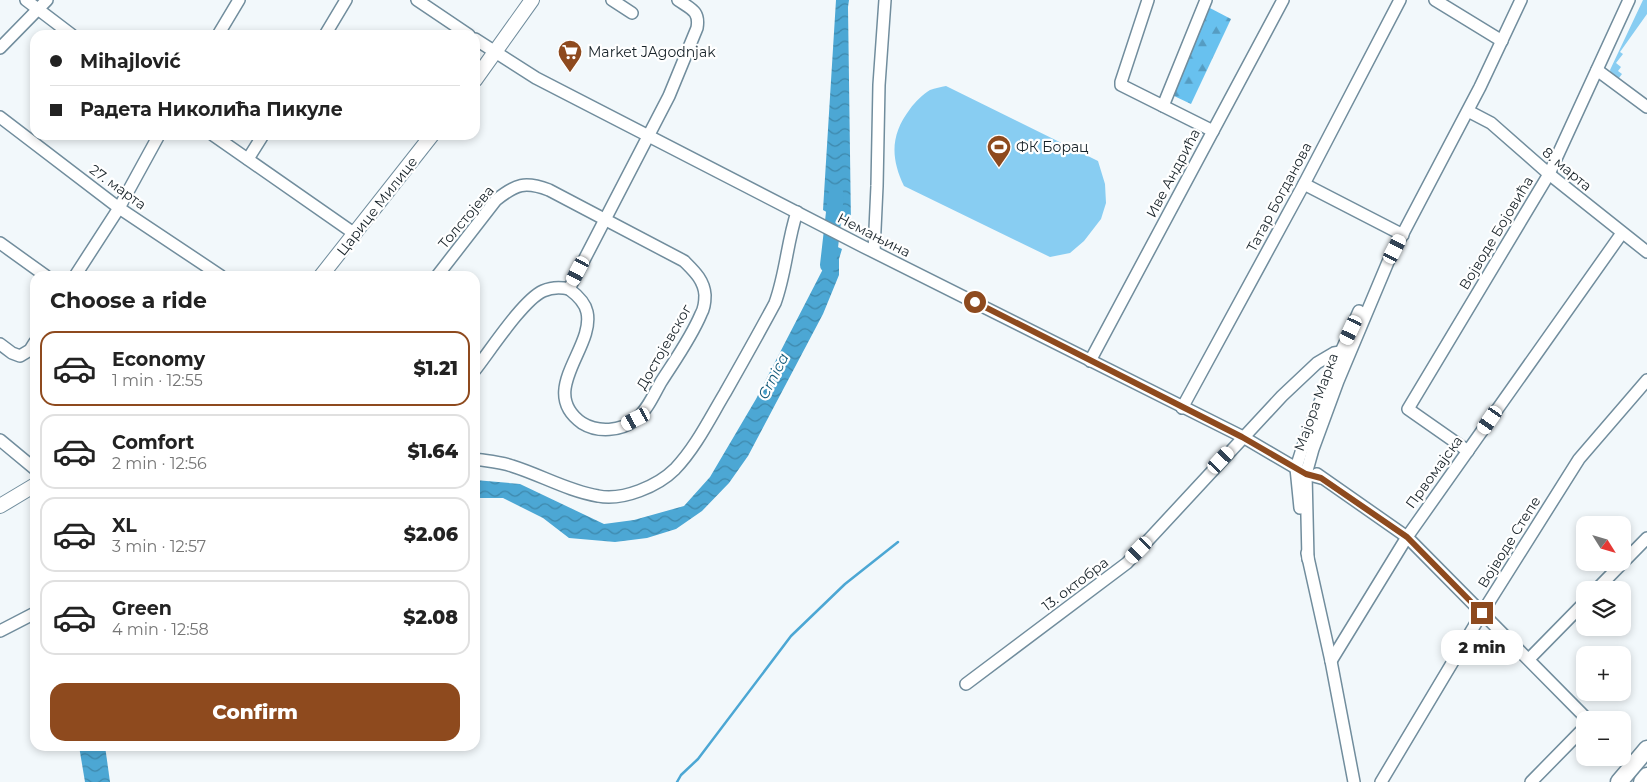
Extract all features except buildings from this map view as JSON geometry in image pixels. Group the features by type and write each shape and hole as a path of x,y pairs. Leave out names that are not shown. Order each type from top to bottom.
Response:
{"highway":[{"path":"1619,782 1647,749"},
{"path":"1642,782 1647,776"}],"main road":[{"path":"480,74 532,0"},
{"name":"Царице Милице","path":"325,271 428,140"},
{"path":"0,506 30,488"}],"street":[{"path":"26,0 65,30"},
{"path":"0,48 47,0"},
{"path":"221,30 238,0"},
{"path":"327,30 346,0"},
{"path":"417,0 462,30"},
{"path":"612,0 632,13"},
{"path":"480,364 530,300 542,291 556,287 569,288 669,96 697,28 699,18 696,12 678,0"},
{"path":"869,249 877,186 879,85 885,0"},
{"path":"1148,0 1121,86 1213,131"},
{"path":"1163,106 1206,0"},
{"name":"Иве Андрића","path":"1090,361 1283,0"},
{"name":"Татар Богданова","path":"1182,408 1304,184 1400,0"},
{"path":"1436,0 1502,41"},
{"name":"Мајора Марка","path":"1351,780 1349,754 1331,661 1308,559 1302,467 1340,352 1362,306 1388,262 1468,111 1521,0"},
{"name":"Војводе Бојовића","path":"1468,451 1408,409 1549,174 1629,0"},
{"name":"Немањина","path":"480,42 536,78 1321,478 1407,537 1579,711"},
{"path":"1597,70 1647,107"},
{"name":"8. марта","path":"1468,111 1491,123 1549,174 1647,252"},
{"name":"27. марта","path":"0,117 30,140"},
{"name":"27. марта","path":"30,140 119,208 214,271"},
{"path":"79,271 119,208 156,140"},
{"path":"220,140 355,234"},
{"path":"248,160 260,140"},
{"name":"Толстојева","path":"441,271 496,200 517,186 527,184 549,190 606,219"},
{"path":"1304,184 1402,235"},
{"path":"480,460 512,465 541,478 600,497 623,495 642,490 666,476 686,457 706,426 776,303 788,259 790,240 800,214"},
{"name":"Достојевског","path":"569,288 581,299 587,310 588,326 583,342 570,366 565,388 566,400 572,412 581,422 592,428 601,430 624,426 636,419 648,404 695,327 703,311 705,297 703,284 696,273 684,261 606,219"},
{"name":"Првомајска","path":"1331,661 1407,537 1622,233"},
{"path":"0,243 39,271"},
{"name":"Мајора Марка","path":"1302,467 1388,262"},
{"path":"0,344 12,353 20,356 30,350"},
{"name":"13. октобра","path":"966,684 1127,562 1282,396 1317,363 1334,353 1340,352"},
{"name":"Војводе Степе","path":"1381,782 1482,613 1579,459 1647,380"},
{"path":"0,440 30,465"},
{"path":"1605,581 1647,538"},
{"path":"1529,660 1576,611"},
{"path":"0,630 30,615"},
{"path":"1531,782 1576,736"}],"shaded area":[{"path":"1643,0 1647,0 1647,14 1620,52 1623,54 1616,63 1621,67 1618,71 1622,74 1616,82 1612,79 1610,70"},
{"name":"ФК Борац","path":"946,86 1098,161 1105,184 1106,203 1101,219 1084,241 1070,253 1050,257 904,186 896,165 895,155 896,137 899,128 910,109 922,96 930,90"}],"green space":[{"path":"1208,7 1231,19 1191,104 1172,95"}],"water":[{"path":"836,0 849,0 851,226 823,210"},
{"path":"827,242 842,249 839,259 839,275 823,314 748,456 729,483 702,511 676,529 647,538 615,542 569,538 543,518 503,498 480,498 480,480 520,484 604,524 634,520 684,506 710,477 756,399 823,269"},
{"path":"80,751 106,751 110,782 85,782"}],"waterway":[{"name":"Crnica","path":"828,265 836,195"},
{"path":"677,782 681,775 698,759 791,636 845,584 898,542"}],"place":[{"name":"Market JAgodnjak","path":"570,73"},
{"name":"ФК Борац","path":"999,168"}],"route":[{"path":"975,302 1242,437 1306,474 1321,478 1407,537 1482,613"}]}
